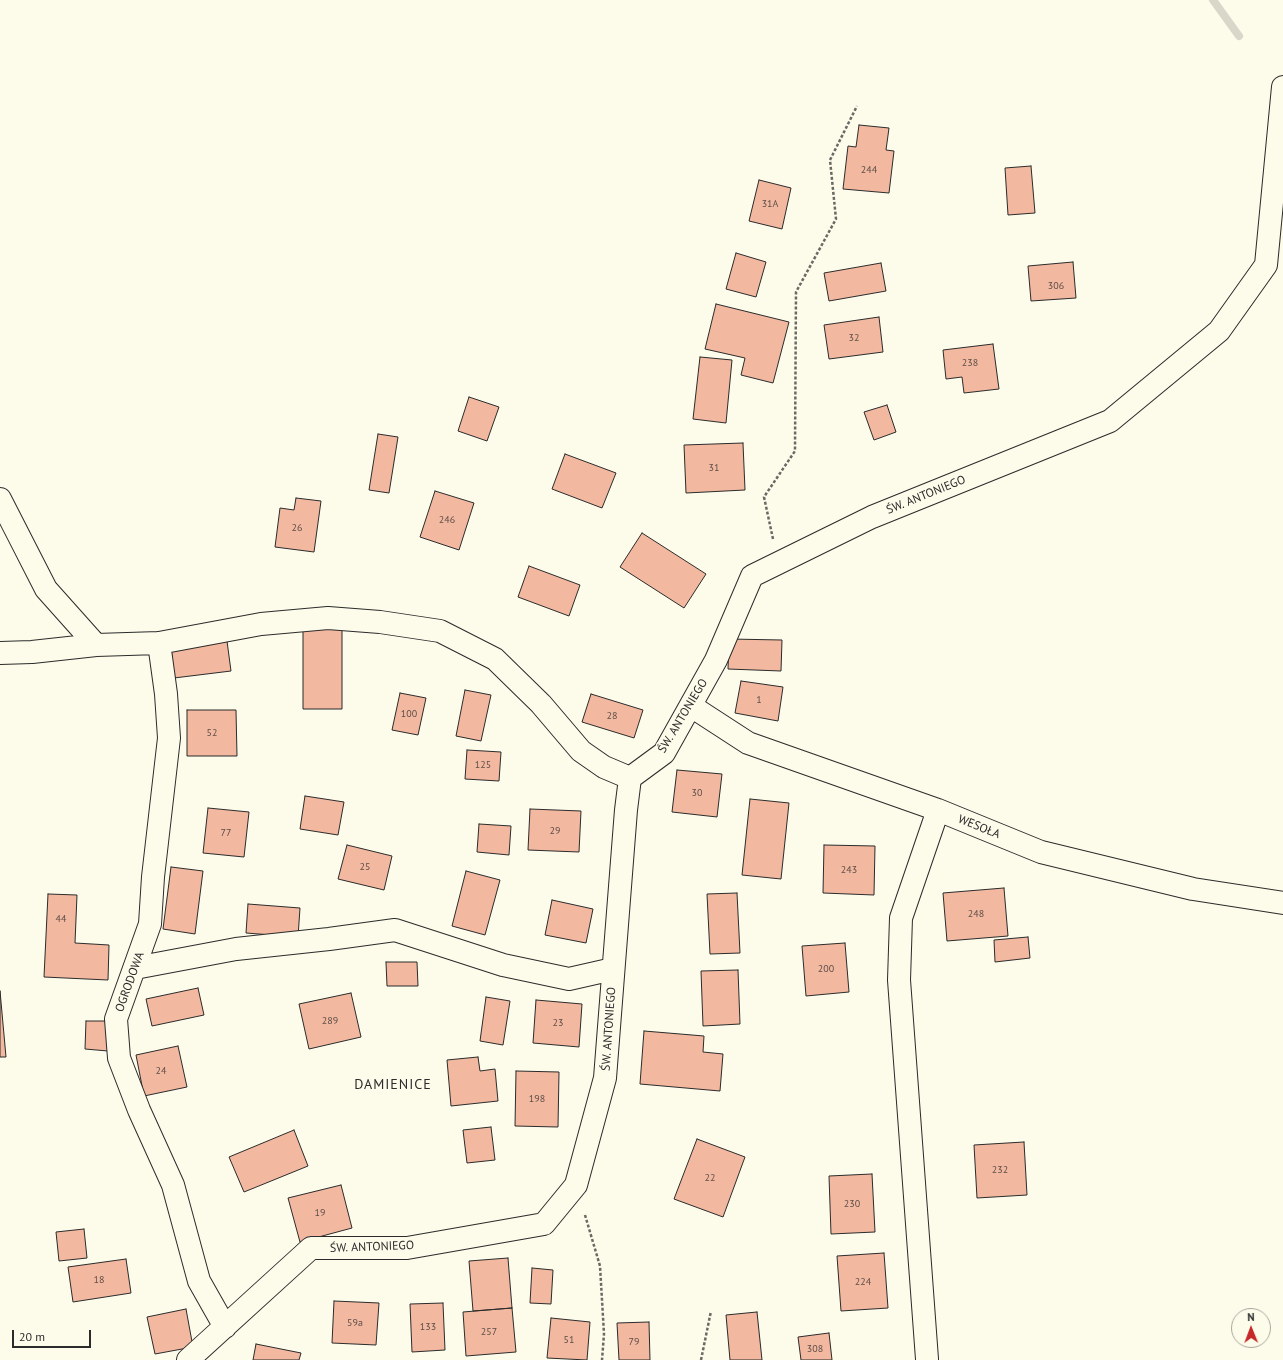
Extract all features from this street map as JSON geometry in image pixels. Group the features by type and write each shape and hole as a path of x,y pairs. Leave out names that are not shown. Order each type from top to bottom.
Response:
{"street":[{"name":"ŚW. ANTONIEGO","path":"188,1360 311,1248 407,1248 544,1224 576,1186 605,1078 625,818 630,778 664,753 716,660 752,576 872,517 1110,421 1219,331 1266,265 1283,87"},
{"path":"0,499 46,589 96,645"},
{"path":"0,653 32,652 96,645 159,642 261,624 328,618 380,622 440,631 495,659 541,704 581,751 604,767 630,778"},
{"name":"OGRODOWA","path":"159,642 166,694 169,738 153,877 150,924 116,1019 119,1058 139,1110 173,1185 198,1281 225,1326"},
{"name":"WESOŁA","path":"691,706 748,744 938,810 1041,852 1193,889 1283,902"},
{"path":"927,1359 899,980 901,918 938,810"},
{"path":"135,968 236,949 395,930 503,965 569,979 613,969"}],"path":[{"path":"778,563 764,497 795,451 796,292 836,219 830,160 857,106"},
{"path":"576,1186 600,1266 604,1334 602,1360"},
{"path":"701,1360 711,1312"}],"building":[{"path":"859,125 889,128 886,150 894,151 889,193 843,189 848,146 856,147"},
{"path":"1031,166 1035,213 1008,215 1005,168"},
{"path":"759,180 791,188 782,229 749,221"},
{"path":"736,253 766,262 756,297 726,289"},
{"path":"1073,262 1076,298 1031,301 1028,266"},
{"path":"881,263 886,291 829,301 824,273"},
{"path":"716,304 789,322 773,383 741,375 745,358 705,349"},
{"path":"879,317 883,352 829,359 824,325"},
{"path":"993,344 999,389 964,393 962,377 946,379 943,350"},
{"path":"700,357 732,360 726,423 693,419"},
{"path":"469,397 499,407 487,441 458,431"},
{"path":"887,405 896,432 874,440 864,412"},
{"path":"378,434 398,437 389,493 369,490"},
{"path":"743,443 745,490 686,493 684,445"},
{"path":"565,454 616,473 602,508 552,489"},
{"path":"435,491 474,503 459,550 420,537"},
{"path":"296,498 321,501 314,552 275,547 280,508 294,510"},
{"path":"642,533 706,574 684,608 620,567"},
{"path":"529,566 580,585 569,616 518,597"},
{"path":"342,625 342,709 303,709 303,626"},
{"path":"729,639 782,640 781,671 728,669"},
{"path":"227,641 231,671 174,678 171,648"},
{"path":"741,681 783,687 778,721 735,713"},
{"path":"465,690 491,695 481,741 456,736"},
{"path":"400,693 426,698 418,735 392,730"},
{"path":"591,694 643,710 634,738 582,722"},
{"path":"187,710 236,710 237,756 187,756"},
{"path":"467,750 501,752 499,781 465,779"},
{"path":"677,770 722,774 717,817 672,812"},
{"path":"305,796 344,802 338,835 300,829"},
{"path":"750,799 789,803 781,879 742,875"},
{"path":"208,808 249,812 244,857 203,853"},
{"path":"530,809 581,811 579,852 528,850"},
{"path":"479,824 511,826 509,855 477,852"},
{"path":"347,845 392,856 384,890 338,879"},
{"path":"824,845 875,846 874,895 823,893"},
{"path":"171,867 203,871 195,934 163,929"},
{"path":"466,871 500,880 485,935 452,926"},
{"path":"1004,888 1008,936 947,941 943,893"},
{"path":"737,893 740,953 710,954 707,894"},
{"path":"48,894 77,895 75,943 109,945 108,980 44,977"},
{"path":"552,900 593,909 586,943 545,935"},
{"path":"248,904 300,908 298,937 246,933"},
{"path":"1028,937 1030,958 995,962 994,940"},
{"path":"845,943 849,992 806,996 802,946"},
{"path":"386,962 417,962 418,986 387,986"},
{"path":"738,970 740,1024 703,1026 701,971"},
{"path":"198,988 204,1015 152,1026 146,999"},
{"path":"0,991 6,1057 0,1057"},
{"path":"351,993 361,1037 309,1049 299,1004"},
{"path":"486,997 510,1001 503,1045 480,1041"},
{"path":"536,1000 582,1004 579,1047 533,1043"},
{"path":"86,1021 109,1021 108,1051 85,1049"},
{"path":"644,1031 704,1036 703,1052 723,1054 720,1091 640,1084"},
{"path":"178,1046 187,1087 144,1096 136,1055"},
{"path":"478,1057 480,1071 495,1069 498,1101 451,1106 447,1060"},
{"path":"516,1071 559,1072 558,1127 515,1126"},
{"path":"491,1127 495,1160 467,1163 463,1130"},
{"path":"294,1130 308,1166 244,1192 229,1157"},
{"path":"697,1139 745,1157 723,1217 674,1199"},
{"path":"1024,1142 1027,1195 977,1198 974,1145"},
{"path":"872,1174 875,1232 831,1234 829,1176"},
{"path":"341,1185 352,1228 300,1242 288,1198"},
{"path":"84,1229 87,1258 59,1261 56,1232"},
{"path":"884,1253 888,1308 841,1311 837,1256"},
{"path":"508,1258 512,1308 473,1311 469,1261"},
{"path":"126,1259 131,1293 73,1302 68,1267"},
{"path":"532,1268 553,1270 551,1304 530,1303"},
{"path":"334,1301 379,1303 376,1345 332,1343"},
{"path":"443,1303 445,1350 412,1352 410,1304"},
{"path":"512,1308 516,1352 466,1356 463,1312"},
{"path":"186,1309 193,1347 155,1354 147,1317"},
{"path":"757,1312 762,1360 730,1360 726,1315"},
{"path":"551,1318 590,1322 587,1360 547,1358"},
{"path":"649,1322 650,1360 619,1360 617,1323"},
{"path":"829,1333 832,1360 801,1360 798,1337"},
{"path":"256,1344 301,1353 299,1360 253,1360"}],"waterway":[{"path":"1213,0 1239,36"}],"district":[{"name":"DAMIENICE","path":"393,1085"}]}
